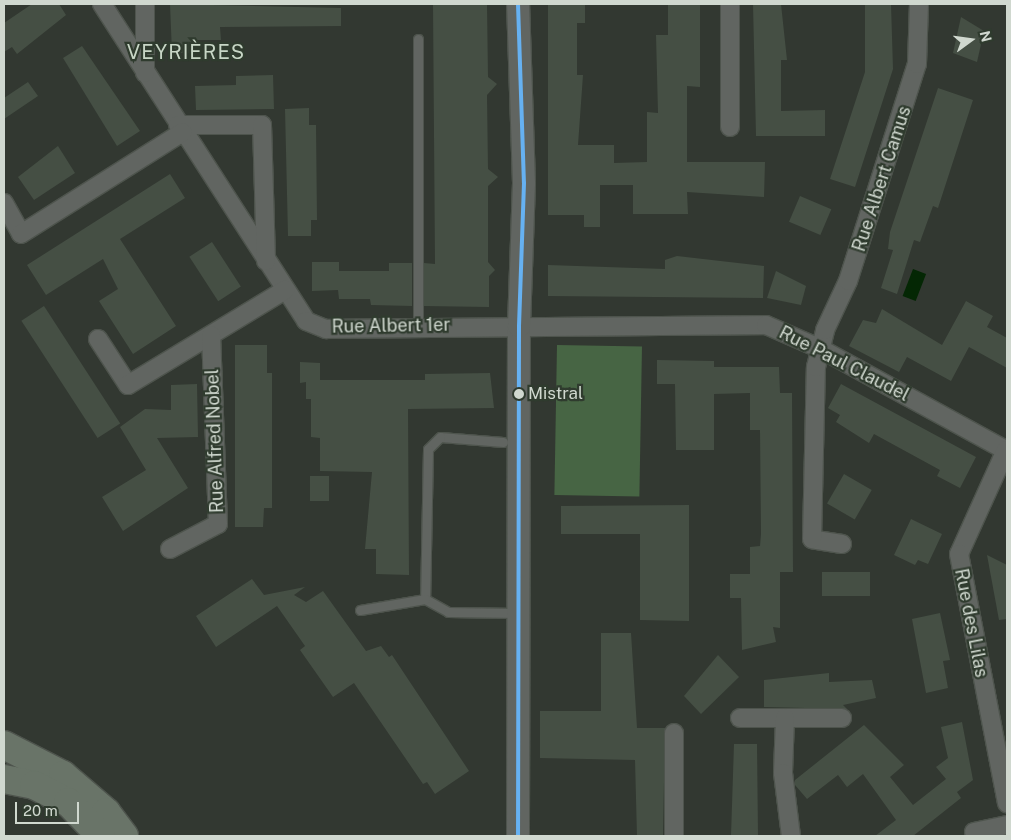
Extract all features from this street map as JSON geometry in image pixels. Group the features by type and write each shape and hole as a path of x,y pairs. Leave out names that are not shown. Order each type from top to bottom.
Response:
{"highway":[{"path":"4,745 63,775 106,812 124,836"},
{"path":"4,779 34,785 68,802 101,836"}],"street":[{"name":"Rue Albert 1er","path":"102,4 266,262 306,321 326,329 418,326 519,326"},
{"path":"145,4 145,73"},
{"path":"518,4 524,183 519,326 518,836"},
{"path":"730,4 730,127"},
{"name":"Rue Albert Camus","path":"842,544 812,539 814,384 819,348 848,281 903,113 917,64 918,4"},
{"path":"4,203 21,234 180,128 262,125 266,262"},
{"name":"Rue Alfred Nobel","path":"98,339 128,385 286,290"},
{"name":"Rue Paul Claudel","path":"519,326 766,326 819,348 1007,450"},
{"name":"Rue Alfred Nobel","path":"170,549 218,524 211,335"},
{"name":"Rue des Lilas","path":"1007,450 959,554 1007,803"},
{"path":"740,718 842,718"},
{"path":"785,718 783,773 791,836"},
{"path":"674,733 674,836"},
{"path":"974,832 1007,824"}],"lane":[{"path":"418,39 418,326"},
{"path":"425,599 428,449 440,436 502,442"},
{"path":"360,610 425,599 448,612 519,613"}],"shaded area":[{"path":"913,269 926,274 916,301 903,296"},
{"path":"557,345 642,346 639,496 554,495"}],"building":[{"path":"32,4 59,4 66,15 17,54 12,47 4,52 4,23"},
{"path":"170,4 341,8 341,26 220,27 221,40 196,40 196,53 172,53"},
{"path":"433,4 487,4 488,77 497,84 487,95 488,169 498,177 488,186 488,262 495,270 489,276 489,307 424,306 424,263 435,264"},
{"path":"548,4 585,4 585,23 577,23 577,75 583,75 578,145 614,145 614,163 647,162 647,112 658,113 656,35 668,35 668,4 700,4 700,87 687,86 687,162 765,162 764,197 687,192 688,214 633,214 633,185 600,185 600,227 584,227 584,215 548,215"},
{"path":"753,4 781,4 787,60 781,60 781,111 825,110 825,136 756,136"},
{"path":"865,4 891,4 893,69 855,187 830,179 865,72"},
{"path":"961,17 984,31 977,62 953,53"},
{"path":"82,46 140,131 117,146 63,58"},
{"path":"273,75 274,109 196,110 195,86 236,85 236,76"},
{"path":"28,82 38,96 4,119 4,98"},
{"path":"938,88 973,100 938,208 933,206 920,242 914,240 897,294 881,288 893,250 888,249 890,232"},
{"path":"309,108 309,125 316,125 317,220 311,220 311,236 288,236 285,109"},
{"path":"58,146 75,173 34,200 18,177"},
{"path":"170,174 185,198 120,239 176,326 133,354 99,301 118,289 103,259 46,295 27,265"},
{"path":"800,196 831,209 820,235 789,222"},
{"path":"212,242 241,286 218,301 189,257"},
{"path":"677,256 764,266 763,298 548,296 548,265 665,269 665,260"},
{"path":"312,262 339,262 339,271 389,271 389,263 412,263 412,306 371,305 370,299 339,299 338,290 312,291"},
{"path":"776,271 806,286 801,305 767,298"},
{"path":"966,301 993,316 987,327 1007,338 1007,368 969,347 951,381 907,357 899,372 849,346 863,320 876,323 882,309 942,345"},
{"path":"44,306 120,423 98,438 21,321"},
{"path":"235,345 267,345 267,373 272,373 272,508 264,508 263,527 235,527"},
{"path":"657,360 714,361 714,367 779,367 780,393 792,393 793,572 780,572 780,628 773,627 776,642 742,650 741,598 730,598 730,574 750,574 750,547 760,546 760,430 750,430 750,393 714,394 714,450 676,450 675,384 657,384"},
{"path":"300,362 320,363 320,380 425,380 425,374 490,373 494,408 408,409 409,575 376,574 376,549 365,549 372,472 320,471 320,438 311,437 311,399 306,399 306,382 300,383"},
{"path":"197,384 198,437 157,438 188,488 123,531 102,497 146,470 120,427 145,409 171,410 171,385"},
{"path":"841,384 976,457 960,488 937,476 940,470 874,434 869,443 836,422 840,415 828,408"},
{"path":"844,474 872,490 855,519 827,503"},
{"path":"310,476 329,476 329,501 310,501"},
{"path":"689,505 689,621 640,620 640,534 561,534 561,506"},
{"path":"911,519 942,534 928,564 918,560 915,565 894,555"},
{"path":"987,555 1007,565 1007,619 999,620"},
{"path":"822,572 870,572 870,596 822,596"},
{"path":"252,579 264,595 305,587 294,595 306,602 323,591 366,651 381,646 389,657 392,655 469,771 435,794 427,782 423,784 354,683 333,697 300,650 305,646 277,606 216,647 196,616"},
{"path":"940,613 950,660 943,661 948,688 926,693 912,619"},
{"path":"601,633 631,633 637,728 665,728 663,836 637,836 635,760 540,758 540,711 601,711"},
{"path":"718,655 739,677 701,714 684,696"},
{"path":"829,673 829,682 872,680 876,698 843,705 847,709 764,707 764,680"},
{"path":"962,722 973,780 957,792 961,798 913,836 875,836 896,820 863,774 847,787 838,775 807,799 795,785 795,780 864,725 904,765 890,777 913,805 946,779 936,767 948,758 941,727"},
{"path":"734,744 757,744 758,836 731,836"}],"transit line":[{"path":"518,4 524,183 519,326 518,836"}],"place":[{"name":"Mistral","path":"519,394"}],"district":[{"name":"VEYRIÈRES","path":"186,52"}]}
